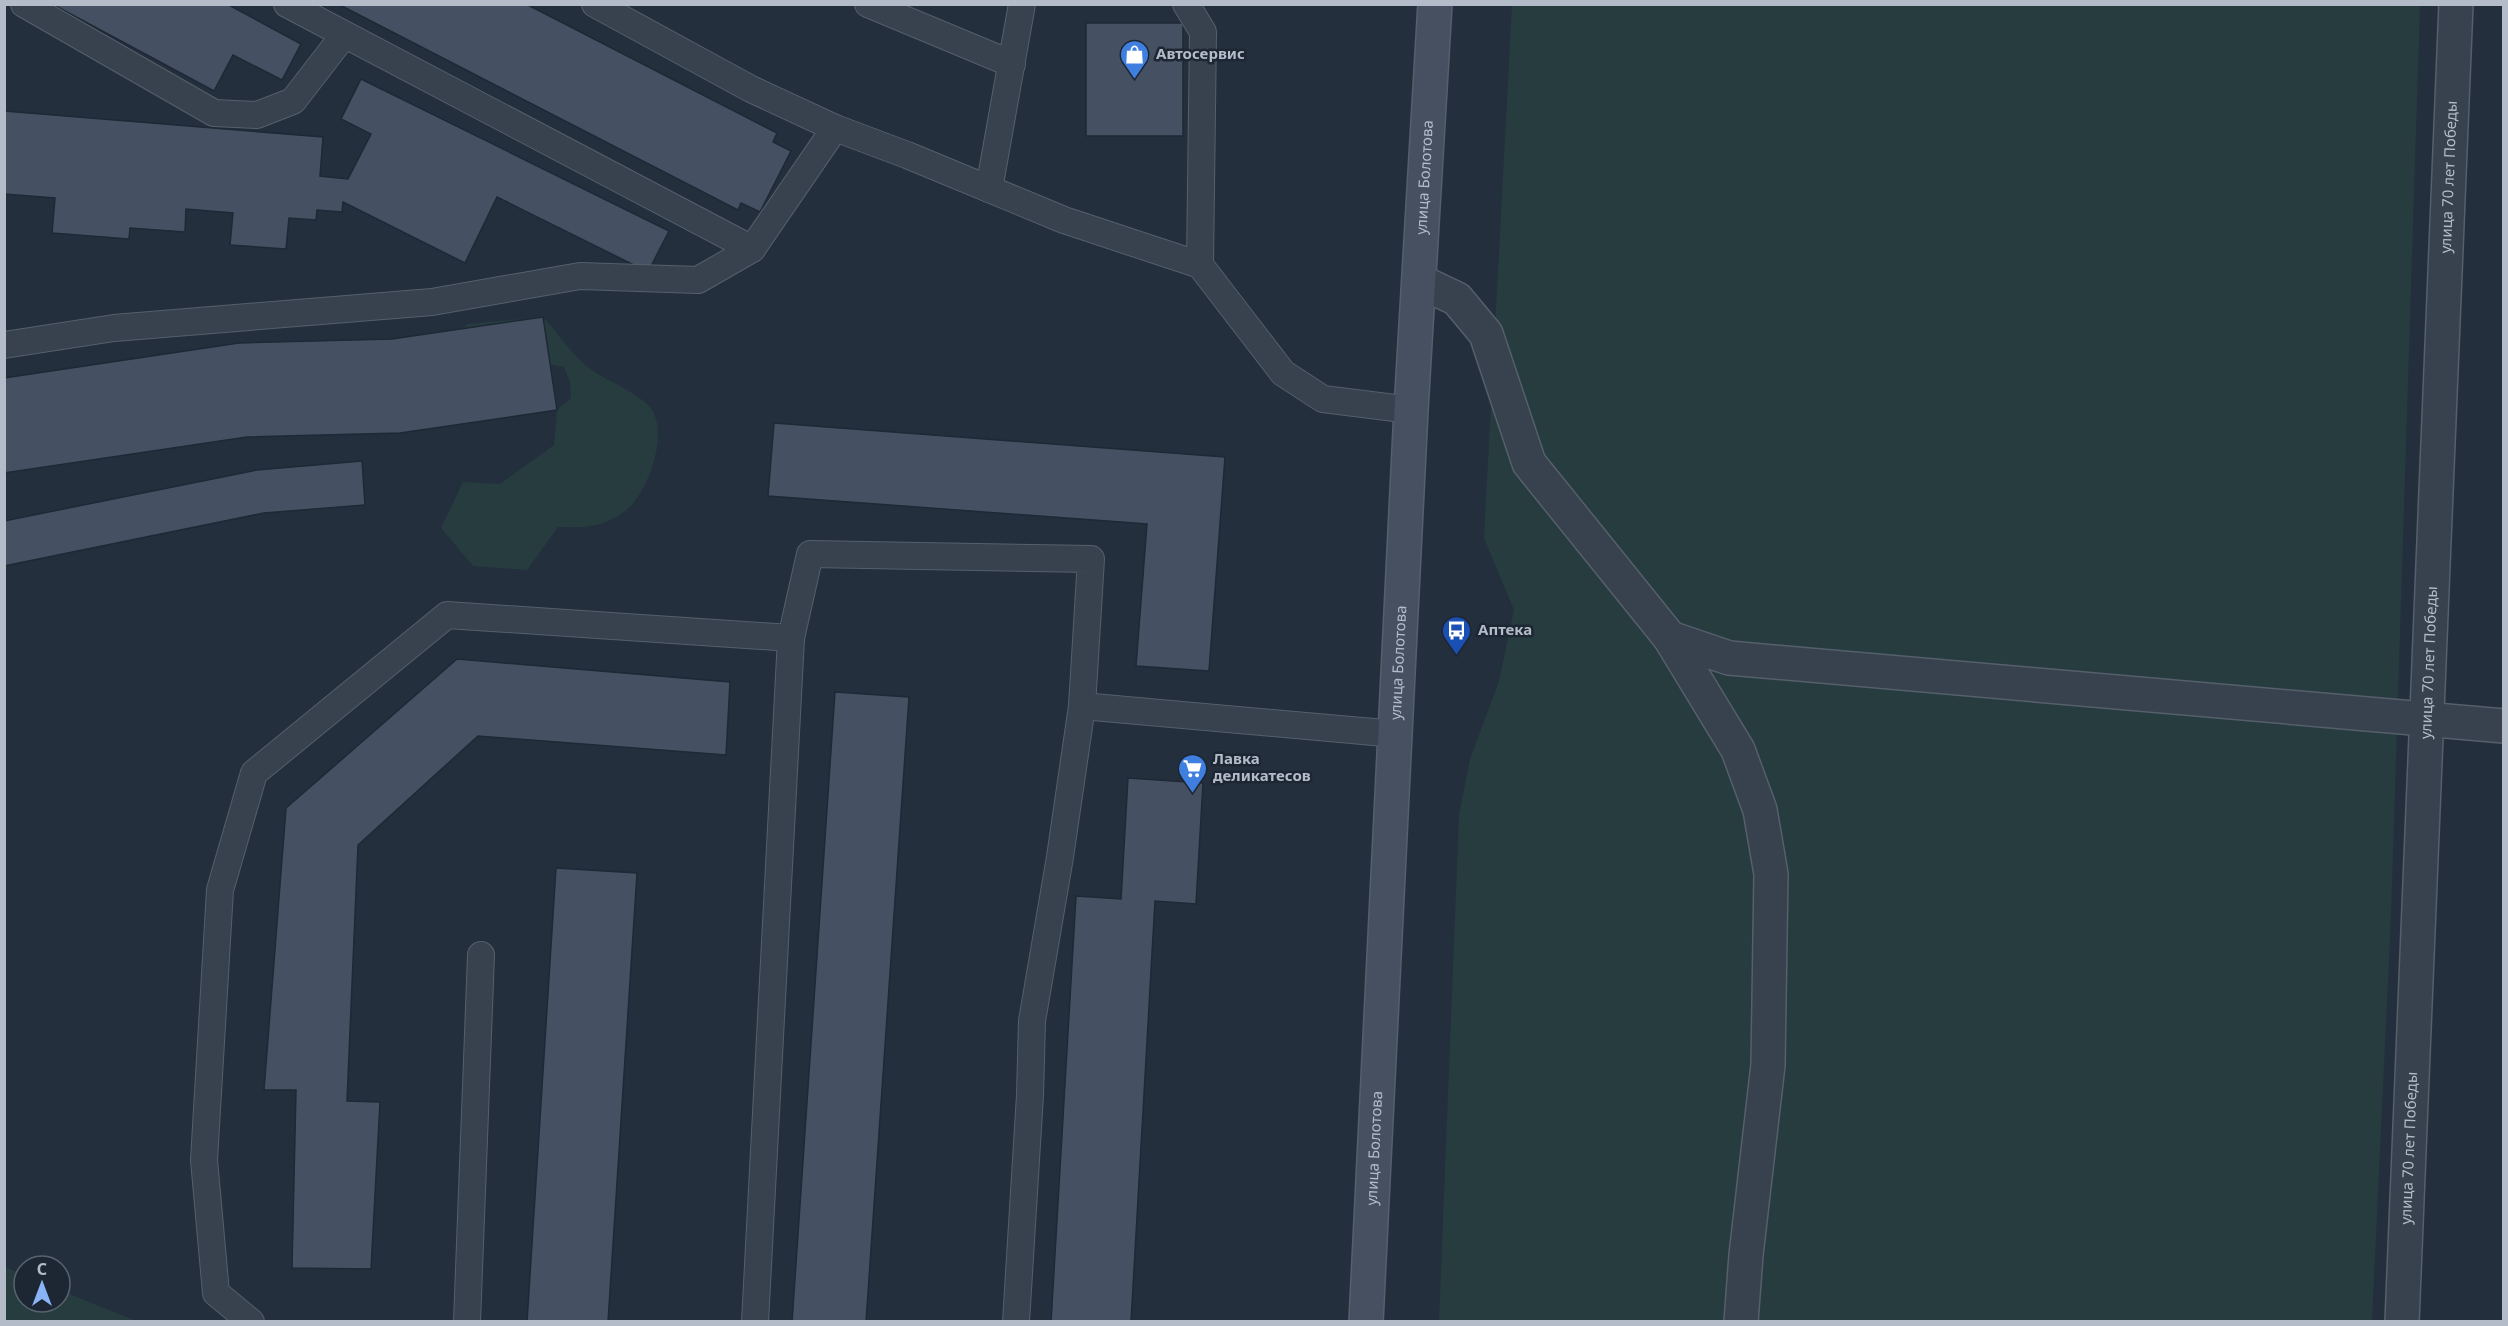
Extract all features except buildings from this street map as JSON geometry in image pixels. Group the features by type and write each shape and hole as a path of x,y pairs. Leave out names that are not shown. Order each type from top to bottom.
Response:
{"main road":[{"name":"улица Болотова","path":"1366,1322 1411,410 1435,4"}],"street":[{"name":"улица 70 лет Победы","path":"2402,1322 2456,4"},
{"path":"1419,281 1457,299 1486,334 1529,463 1670,638 1738,750 1760,810 1771,874 1768,1065 1746,1255 1741,1322"},
{"path":"1670,638 1729,658 2504,726"}],"lane":[{"path":"24,4 214,113 257,115 293,101 344,35"},
{"path":"595,4 751,88 835,128 1064,220 1200,265 1283,373 1323,399 1411,410"},
{"path":"868,4 1012,64"},
{"path":"989,189 1022,4"},
{"path":"1186,4 1203,32 1200,265"},
{"path":"296,7 344,35 752,249"},
{"path":"4,345 114,328 432,302 580,276 698,279 752,249 835,128"},
{"path":"755,1322 791,638 810,554 1091,559 1082,706 1060,857 1032,1021 1030,1095 1016,1322"},
{"path":"251,1322 216,1293 204,1160 220,890 254,773 447,615 791,638"},
{"path":"1082,706 1396,734"},
{"path":"467,1322 481,955"}],"green space":[{"path":"1512,5 2420,5 2391,916 2372,1321 1439,1322 1459,815 1470,759 1499,681 1514,610 1484,538"},
{"path":"543,317 582,362 648,405 655,416 658,429 654,461 641,491 624,512 608,521 592,526 558,527 527,570 473,566 441,528 463,482 500,484 554,445 557,410 571,398 570,382 564,367 439,345 468,324"},
{"path":"5,1267 12,1270 12,1314 72,1314 72,1295 136,1321 5,1321"}],"place":[{"name":"Автосервис","path":"1135,80"},
{"name":"Аптека","path":"1457,656"},
{"name":"Лавка деликатесов","path":"1192,794"}]}
